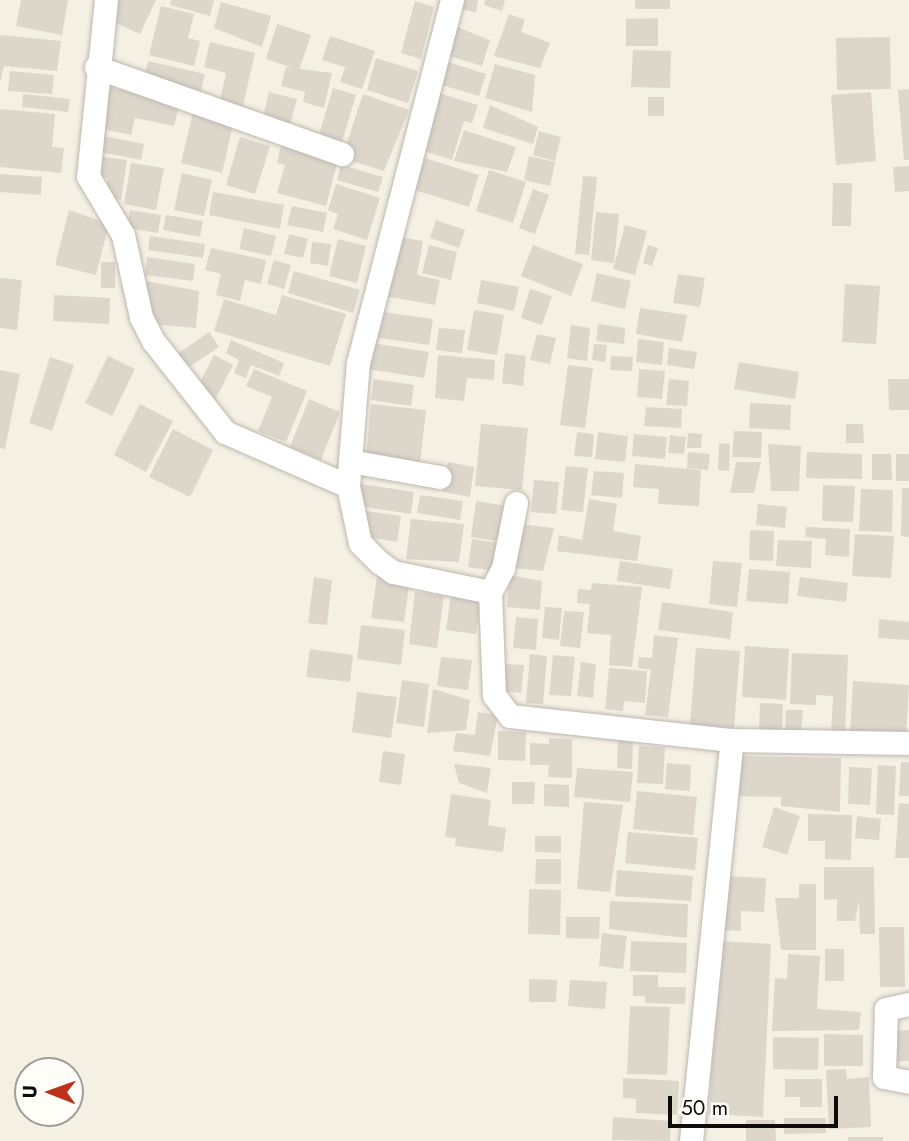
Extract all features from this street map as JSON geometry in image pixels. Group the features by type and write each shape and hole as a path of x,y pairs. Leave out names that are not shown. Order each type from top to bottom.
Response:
{"street":[{"path":"106,0 96,67 88,176 123,235 141,317 154,342 225,432 348,486"},
{"path":"452,0 358,363 348,486 360,543 379,562 393,572 489,592"},
{"path":"96,67 342,154"},
{"path":"350,461 440,477"},
{"path":"516,503 503,568 489,592 495,695 510,716 732,740 909,743"},
{"path":"691,1141 732,740"},
{"path":"909,1004 886,1009 884,1077 909,1082"}],"building":[{"path":"21,0 68,0 62,35 16,26"},
{"path":"112,0 156,0 140,34 105,18"},
{"path":"171,0 214,0 210,16 170,5"},
{"path":"455,0 478,0 476,12 454,8"},
{"path":"485,0 505,0 502,11 484,5"},
{"path":"635,0 670,0 670,9 635,9"},
{"path":"415,1 434,7 421,59 401,53"},
{"path":"221,2 271,16 262,47 214,28"},
{"path":"161,6 194,14 188,38 200,41 194,66 149,55"},
{"path":"509,14 525,20 521,32 550,43 540,68 494,56"},
{"path":"658,18 658,46 626,46 626,19"},
{"path":"277,24 311,35 299,70 266,59"},
{"path":"449,24 490,40 482,66 440,53"},
{"path":"0,35 61,41 57,71 4,66 0,83"},
{"path":"330,36 375,51 362,89 340,82 345,67 322,60"},
{"path":"890,37 891,89 837,90 836,38"},
{"path":"210,42 255,53 242,110 219,105 226,73 204,67"},
{"path":"633,50 671,51 670,88 631,87"},
{"path":"376,58 418,71 408,103 367,90"},
{"path":"442,60 486,74 479,96 435,83"},
{"path":"148,61 205,74 200,95 143,82"},
{"path":"495,64 535,75 532,112 485,98"},
{"path":"286,67 332,73 324,108 303,102 305,92 281,86"},
{"path":"10,71 54,75 52,94 8,91"},
{"path":"108,87 180,102 174,126 135,118 131,135 99,128"},
{"path":"333,88 356,95 340,148 317,141"},
{"path":"909,89 909,160 904,160 898,90"},
{"path":"269,92 297,99 289,128 262,121"},
{"path":"435,92 478,105 472,123 464,121 452,160 418,149"},
{"path":"871,92 876,161 836,165 831,95"},
{"path":"23,94 70,99 68,112 22,107"},
{"path":"363,94 409,110 384,171 342,158"},
{"path":"648,97 664,97 664,116 648,116"},
{"path":"490,105 538,127 533,144 483,128"},
{"path":"0,109 55,114 52,147 64,148 61,173 0,167"},
{"path":"193,112 234,121 222,173 181,163"},
{"path":"464,130 516,147 507,172 454,161"},
{"path":"539,131 561,137 555,161 533,155"},
{"path":"93,134 144,144 141,160 90,150"},
{"path":"240,137 270,146 255,194 226,185"},
{"path":"281,145 338,160 326,206 277,193 285,165 277,163"},
{"path":"96,156 127,160 121,200 105,197 108,178 93,175"},
{"path":"529,156 555,162 550,186 524,180"},
{"path":"425,158 479,175 469,207 415,190"},
{"path":"131,163 164,168 156,210 124,204"},
{"path":"341,165 383,177 378,192 337,180"},
{"path":"909,166 909,191 895,192 893,167"},
{"path":"489,170 526,182 513,223 476,211"},
{"path":"182,173 212,180 204,216 174,210"},
{"path":"0,174 42,177 41,195 0,192"},
{"path":"583,176 597,177 589,255 575,254"},
{"path":"833,183 852,183 851,226 832,226"},
{"path":"336,184 380,198 367,240 333,229 338,214 328,210"},
{"path":"533,189 549,195 535,234 519,228"},
{"path":"213,192 284,205 280,229 209,215"},
{"path":"292,206 327,213 323,232 287,225"},
{"path":"69,210 109,224 96,275 55,265"},
{"path":"130,210 161,215 158,233 127,228"},
{"path":"596,212 619,214 614,263 591,260"},
{"path":"166,215 203,221 200,237 163,230"},
{"path":"436,220 465,230 459,248 430,238"},
{"path":"625,225 647,231 635,275 613,269"},
{"path":"244,228 276,236 271,256 239,249"},
{"path":"289,234 308,239 303,258 284,254"},
{"path":"150,236 205,244 203,258 148,250"},
{"path":"395,236 423,241 417,275 440,280 435,305 384,296"},
{"path":"338,239 366,246 357,283 329,276"},
{"path":"312,242 331,244 328,266 310,263"},
{"path":"429,245 457,252 451,280 422,273"},
{"path":"533,245 583,264 571,296 521,276"},
{"path":"648,245 658,248 652,266 643,263"},
{"path":"211,248 266,260 261,284 245,280 240,301 216,295 221,274 205,270"},
{"path":"147,257 195,264 193,281 145,275"},
{"path":"274,260 291,265 284,289 267,284"},
{"path":"101,262 115,262 115,288 101,288"},
{"path":"294,271 360,290 353,313 288,293"},
{"path":"597,273 631,281 625,309 591,301"},
{"path":"678,274 705,278 700,307 673,303"},
{"path":"0,278 22,280 17,330 0,328"},
{"path":"481,280 519,287 514,311 477,303"},
{"path":"146,281 199,291 196,328 149,324"},
{"path":"845,284 880,286 876,344 842,342"},
{"path":"530,289 552,296 542,325 521,318"},
{"path":"54,295 110,298 109,324 53,321"},
{"path":"282,295 346,314 330,366 214,331 224,299 276,315"},
{"path":"640,308 687,315 682,342 636,334"},
{"path":"474,310 504,315 497,355 467,350"},
{"path":"376,311 433,319 429,345 372,337"},
{"path":"598,324 625,328 624,344 596,341"},
{"path":"571,325 590,328 587,361 567,358"},
{"path":"439,328 465,330 462,353 436,350"},
{"path":"209,332 219,347 180,373 170,359"},
{"path":"537,334 556,338 550,364 530,360"},
{"path":"638,339 664,342 662,365 636,362"},
{"path":"231,340 284,363 279,376 251,365 246,378 234,373 239,360 226,353"},
{"path":"372,343 429,352 424,378 368,369"},
{"path":"594,344 607,345 605,362 592,360"},
{"path":"669,348 697,352 694,369 667,365"},
{"path":"505,353 526,356 523,386 502,383"},
{"path":"214,355 233,365 214,402 195,392"},
{"path":"438,355 495,360 494,380 467,378 464,401 435,398"},
{"path":"108,356 135,369 112,416 85,403"},
{"path":"611,356 633,357 632,371 610,370"},
{"path":"50,357 74,365 52,431 29,423"},
{"path":"739,362 799,372 795,399 734,389"},
{"path":"568,365 593,368 585,428 560,425"},
{"path":"254,369 307,391 286,442 258,431 272,397 246,386"},
{"path":"639,369 665,371 662,399 637,397"},
{"path":"0,370 20,374 5,449 0,448"},
{"path":"374,379 414,385 411,406 371,400"},
{"path":"669,379 689,381 687,406 666,405"},
{"path":"888,379 909,379 909,410 889,410"},
{"path":"309,399 340,412 321,460 290,447"},
{"path":"750,403 791,405 790,430 749,428"},
{"path":"140,404 173,421 146,472 114,455"},
{"path":"371,404 426,410 420,463 366,458"},
{"path":"646,407 682,409 681,428 644,426"},
{"path":"481,424 528,428 522,490 475,486"},
{"path":"846,424 863,424 864,443 846,443"},
{"path":"173,429 213,450 190,497 149,477"},
{"path":"734,431 762,432 761,458 732,457"},
{"path":"577,432 594,434 592,457 574,456"},
{"path":"598,432 628,436 625,462 595,459"},
{"path":"688,433 702,434 701,448 687,448"},
{"path":"634,434 667,437 665,459 632,456"},
{"path":"670,435 686,437 684,454 668,453"},
{"path":"719,443 730,444 729,471 718,470"},
{"path":"768,444 801,446 799,491 771,491"},
{"path":"688,452 710,454 708,470 687,468"},
{"path":"807,452 862,454 862,479 806,478"},
{"path":"872,454 891,454 892,480 872,480"},
{"path":"896,454 909,454 909,481 896,481"},
{"path":"448,462 474,467 470,497 443,492"},
{"path":"736,462 761,462 754,493 730,493"},
{"path":"635,464 701,470 699,506 658,504 659,489 633,487"},
{"path":"566,466 588,468 583,512 561,510"},
{"path":"594,471 624,473 622,498 591,495"},
{"path":"534,480 559,482 556,514 531,512"},
{"path":"361,484 414,492 411,514 358,506"},
{"path":"823,485 855,486 853,522 822,521"},
{"path":"902,488 909,488 909,537 901,536"},
{"path":"861,489 893,490 892,532 859,531"},
{"path":"420,495 463,501 460,520 417,513"},
{"path":"589,499 617,504 613,531 641,536 637,561 557,551 559,535 582,540"},
{"path":"476,501 507,506 502,542 471,537"},
{"path":"758,504 787,507 785,528 756,525"},
{"path":"366,511 401,516 397,542 362,536"},
{"path":"411,519 464,524 459,562 406,559"},
{"path":"518,524 554,528 543,571 514,568"},
{"path":"806,527 850,529 849,557 825,555 826,539 805,537"},
{"path":"750,530 774,531 773,561 749,560"},
{"path":"855,534 894,536 891,578 852,576"},
{"path":"472,539 505,544 500,572 468,567"},
{"path":"778,540 812,541 811,568 776,566"},
{"path":"620,561 673,569 670,589 617,581"},
{"path":"713,561 742,563 737,607 709,604"},
{"path":"749,569 790,572 788,604 746,601"},
{"path":"509,575 542,581 540,610 507,607"},
{"path":"377,576 410,580 404,622 371,618"},
{"path":"314,577 332,580 327,625 308,623"},
{"path":"800,577 848,583 846,602 797,596"},
{"path":"592,583 642,587 632,667 609,665 611,635 587,633 590,604 577,603 578,589 591,590"},
{"path":"415,592 444,596 437,648 409,644"},
{"path":"451,595 481,599 476,634 446,630"},
{"path":"662,602 733,612 730,639 658,630"},
{"path":"545,607 562,608 559,640 542,638"},
{"path":"564,611 584,612 580,648 560,646"},
{"path":"516,617 538,619 536,650 513,648"},
{"path":"879,619 909,622 909,640 878,638"},
{"path":"361,625 405,630 401,665 357,659"},
{"path":"654,635 678,638 668,717 645,715 651,670 638,668 639,657 652,658"},
{"path":"745,646 789,649 786,700 742,697"},
{"path":"696,648 740,651 734,728 690,725"},
{"path":"310,649 353,655 350,682 306,677"},
{"path":"792,653 848,655 845,737 831,736 833,696 816,695 816,705 790,704"},
{"path":"530,654 547,656 543,704 526,703"},
{"path":"553,655 575,657 571,696 549,695"},
{"path":"441,657 472,660 468,690 437,686"},
{"path":"581,662 596,664 593,698 577,696"},
{"path":"505,664 524,665 521,693 503,691"},
{"path":"609,668 647,671 645,703 624,701 623,711 605,709"},
{"path":"402,680 429,684 424,727 396,723"},
{"path":"853,681 909,685 906,736 850,733"},
{"path":"433,689 470,700 466,730 427,733"},
{"path":"357,692 397,697 391,738 352,732"},
{"path":"760,703 783,704 782,733 759,732"},
{"path":"786,710 803,710 801,733 785,732"},
{"path":"478,712 498,715 490,756 453,751 456,733 475,735"},
{"path":"498,731 526,732 525,761 498,760"},
{"path":"549,738 572,739 572,778 548,777 549,765 530,765 530,743 549,744"},
{"path":"618,739 633,740 632,769 617,768"},
{"path":"639,746 665,747 663,784 637,783"},
{"path":"383,751 405,754 401,785 379,782"},
{"path":"736,756 841,758 840,812 781,806 781,797 735,796"},
{"path":"901,762 909,762 909,796 899,796"},
{"path":"667,763 691,765 690,791 665,789"},
{"path":"454,764 491,768 487,793 459,783"},
{"path":"878,765 896,766 894,815 876,814"},
{"path":"849,767 872,768 870,805 848,804"},
{"path":"577,768 633,772 630,802 574,797"},
{"path":"512,782 535,782 534,804 512,804"},
{"path":"544,784 569,785 569,807 544,806"},
{"path":"637,791 697,797 693,835 633,829"},
{"path":"451,794 491,800 488,825 506,828 503,852 455,846 456,838 445,837"},
{"path":"584,802 623,805 610,892 577,889"},
{"path":"899,803 909,804 909,858 895,858"},
{"path":"774,807 800,816 787,855 762,847"},
{"path":"808,814 852,815 851,860 825,859 825,841 808,841"},
{"path":"857,816 881,819 879,840 855,838"},
{"path":"628,832 698,838 695,870 625,863"},
{"path":"535,836 561,836 561,853 535,852"},
{"path":"536,859 561,859 561,884 535,884"},
{"path":"824,867 874,867 875,934 860,934 859,900 855,921 837,921 837,899 824,900"},
{"path":"617,870 693,876 691,901 615,896"},
{"path":"724,876 766,878 764,912 741,911 741,931 722,930"},
{"path":"799,884 816,884 816,950 781,950 775,898 799,898"},
{"path":"529,889 561,890 560,935 528,934"},
{"path":"610,901 688,904 687,938 609,929"},
{"path":"566,917 600,917 599,939 566,938"},
{"path":"879,927 904,927 905,987 880,987"},
{"path":"602,933 627,936 623,969 599,966"},
{"path":"631,941 687,943 686,973 630,971"},
{"path":"719,941 771,944 763,1117 709,1114"},
{"path":"825,949 844,949 844,981 825,981"},
{"path":"788,954 820,956 817,1009 861,1012 859,1030 772,1031 775,978 787,979"},
{"path":"633,975 658,975 658,987 686,987 685,1004 645,1003 645,996 633,996"},
{"path":"529,979 557,980 556,1002 529,1002"},
{"path":"570,980 607,982 605,1009 568,1006"},
{"path":"630,1006 670,1007 667,1075 627,1074"},
{"path":"909,1030 909,1061 888,1062 886,1031"},
{"path":"824,1034 863,1035 863,1066 824,1066"},
{"path":"773,1037 819,1038 818,1070 773,1069"},
{"path":"846,1069 847,1079 869,1077 871,1127 829,1129 826,1070"},
{"path":"623,1078 679,1081 677,1115 636,1113 636,1099 623,1098"},
{"path":"785,1079 822,1079 822,1107 800,1107 800,1097 785,1097"},
{"path":"613,1117 671,1121 670,1141 612,1140"},
{"path":"784,1118 826,1118 826,1133 784,1134"},
{"path":"746,1120 775,1120 776,1141 746,1141"},
{"path":"848,1137 883,1137 883,1141 848,1141"}]}
